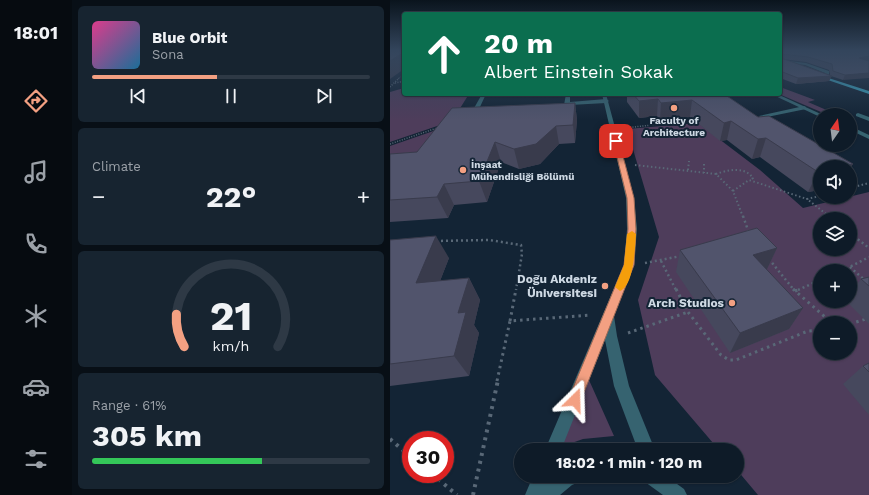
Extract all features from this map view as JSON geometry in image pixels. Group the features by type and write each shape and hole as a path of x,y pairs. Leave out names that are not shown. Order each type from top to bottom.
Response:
{"main road":[{"path":"813,73 869,93"}],"street":[{"path":"483,96 477,111 495,111"},
{"path":"777,96 813,112"},
{"path":"553,108 565,107 567,99 605,98 630,198 632,229 629,265 557,443"},
{"path":"762,116 804,108"},
{"path":"858,115 869,119"},
{"path":"857,131 869,137"},
{"path":"609,314 610,339 619,384 644,443"},
{"path":"534,495 539,483"},
{"path":"546,495 561,483"}],"path":[{"path":"390,87 402,76"},
{"path":"393,83 402,81"},
{"path":"613,129 701,120"},
{"path":"687,121 688,126"},
{"path":"390,144 441,126"},
{"path":"688,161 688,170"},
{"path":"621,164 716,174 728,170 741,171 752,175 752,178 733,190"},
{"path":"704,164 704,173"},
{"path":"716,174 733,190 751,236"},
{"path":"749,180 807,199 823,212"},
{"path":"857,187 869,183"},
{"path":"807,199 813,198"},
{"path":"435,241 479,239 505,241 521,245 522,254 510,321 473,495"},
{"path":"857,239 869,248"},
{"path":"629,265 661,261 684,255"},
{"path":"766,255 795,291 824,316"},
{"path":"856,264 869,257"},
{"path":"661,261 688,312 721,356 729,360 736,360 808,331 813,331"},
{"path":"857,273 869,284"},
{"path":"795,291 813,283"},
{"path":"610,339 688,312"},
{"path":"510,321 609,314"},
{"path":"857,322 869,318"},
{"path":"390,439 402,449"},
{"path":"443,483 457,495"}],"shaded area":[{"path":"782,88 815,100 808,102 822,108 813,109 782,95"},
{"path":"402,89 402,96 468,96 452,121 390,142 390,92"},
{"path":"698,123 760,170 803,208 820,204 857,204 857,195 869,192 869,495 758,495 744,478 744,443 713,443 655,375 638,300 659,237 627,129"},
{"path":"445,127 421,164 390,154 390,146"},
{"path":"589,380 614,436 583,439 572,443 556,443"}],"building":[{"path":"785,73 824,73 832,76 798,78"},
{"path":"839,73 868,73 845,75"},
{"path":"635,96 727,96 758,117 769,116 813,141 813,152 832,152 846,160 813,160 813,169 766,138 758,139 731,121 724,123 692,100 661,103 658,99 639,101"},
{"path":"575,103 573,125 556,126 536,144 514,149 495,142 479,181 444,184 437,197 390,200 390,154 417,152 452,108"},
{"path":"757,228 777,248 753,255 803,308 740,333 680,250"},
{"path":"436,236 416,283 469,278 458,313 466,312 454,356 390,364 390,240"},
{"path":"869,277 869,286 861,279"},
{"path":"869,363 869,372 863,366"}],"slow traffic":[{"path":"620,287 629,265 632,234"}],"place":[{"name":"Faculty of Architecture","path":"674,108"},
{"name":"İnşaat Mühendisliği Bölümü","path":"463,170"},
{"name":"Doğu Akdeniz Üniversitesi","path":"605,286"},
{"name":"Arch Studios","path":"732,303"}],"route":[{"path":"575,400 629,265 632,229 630,198 616,141"}]}
